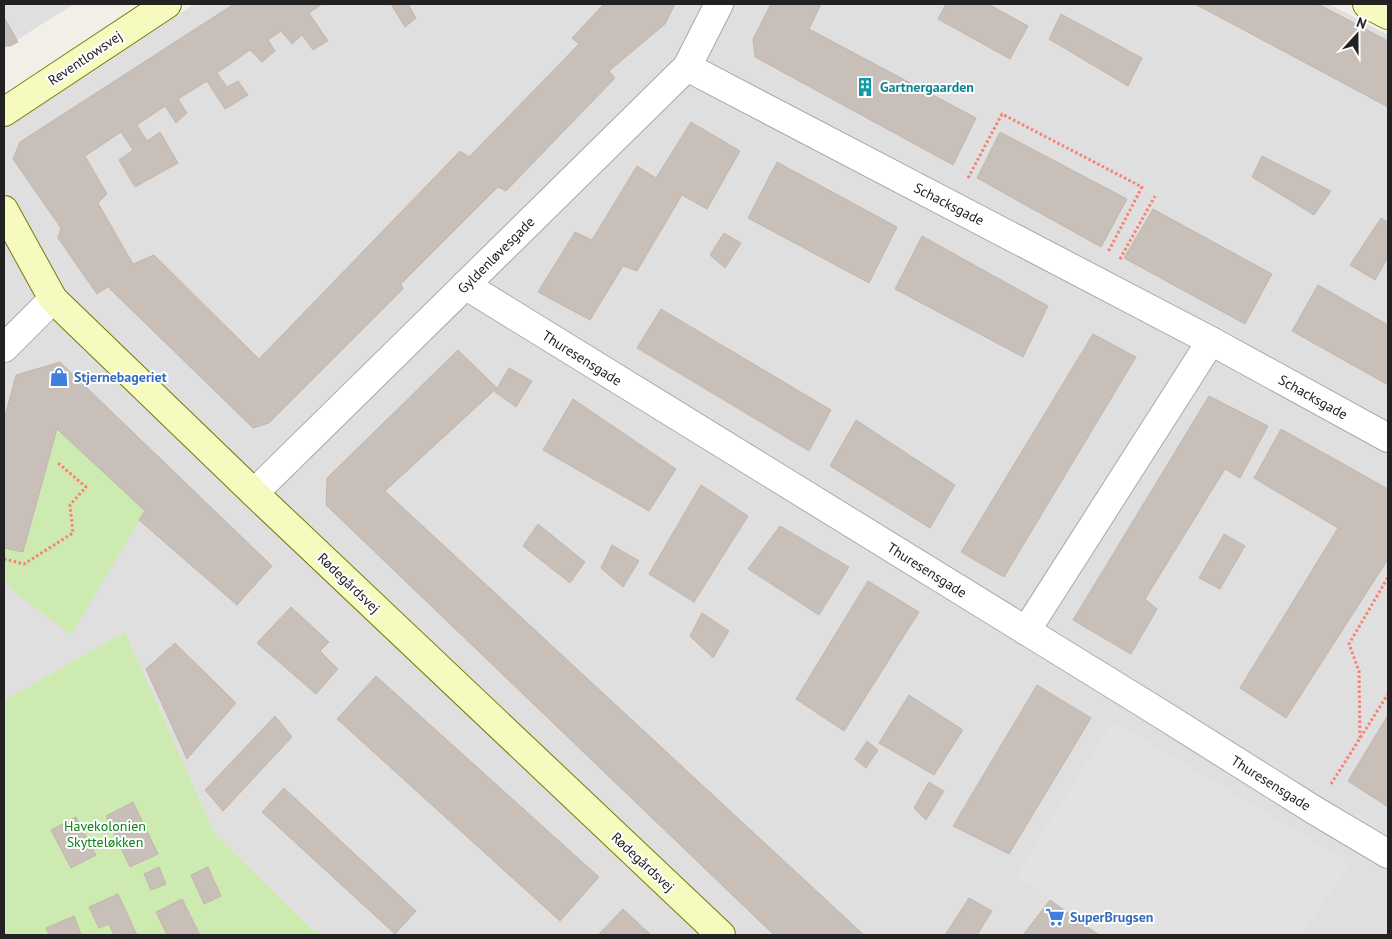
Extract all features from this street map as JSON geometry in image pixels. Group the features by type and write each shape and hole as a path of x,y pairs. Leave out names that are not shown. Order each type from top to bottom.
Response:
{"street":[{"name":"Reventlowsvej","path":"4,112 167,4"},
{"name":"Gyldenløvesgade","path":"254,494 687,67 719,4"},
{"path":"1367,4 1388,15"},
{"name":"Schacksgade","path":"687,67 1211,341 1388,438"},
{"name":"Rødegårdsvej","path":"4,210 53,299 254,494 721,935"},
{"name":"Thuresensgade","path":"465,285 1388,854"},
{"path":"4,348 53,299"},
{"path":"1026,631 1211,341"}],"path":[{"path":"953,206 1002,114 1142,187 1099,282"},
{"path":"1099,282 1155,196"},
{"path":"4,559 24,564 73,533 70,505 86,487 58,463"},
{"path":"1360,738 1358,672 1349,644 1388,577"},
{"path":"1314,810 1388,694"}],"shaded area":[{"path":"4,4 74,4 4,48"},
{"path":"195,4 1329,4 1388,35 1388,935 325,935 313,930 215,834 125,632 4,700 4,127"},
{"path":"1113,721 1351,864 1300,935 1099,935 1016,875"}],"green space":[{"path":"57,429 145,511 71,635 13,591 4,580 4,548 24,552"},
{"name":"Havekolonien Skytteløkken","path":"125,632 215,834 313,930 325,935 4,935 4,700"}],"building":[{"path":"234,4 322,4 309,13 328,41 313,50 302,35 292,44 281,31 268,40 275,51 262,62 250,50 217,73 227,87 238,81 248,95 225,109 207,81 178,99 187,113 176,123 165,106 137,125 147,141 160,132 178,163 135,187 119,160 133,150 121,132 85,156 107,194 98,203 133,264 154,255 259,359 460,151 469,157 579,44 572,38 604,4 675,4 665,24 609,71 615,78 506,191 498,187 401,284 403,289 269,423 253,428 108,287 97,294 58,238 61,228 13,159 20,142"},
{"path":"391,4 408,4 416,18 405,27"},
{"name":"Gartnergaarden","path":"771,4 821,4 809,29 976,118 953,165 755,57 753,39"},
{"path":"946,4 988,4 1028,26 1010,59 938,19"},
{"path":"1195,4 1318,4 1388,41 1388,107"},
{"path":"1061,14 1142,58 1128,86 1049,39"},
{"path":"4,19 18,42 10,46 4,46"},
{"path":"691,122 740,151 707,209 682,195 637,271 623,266 590,320 538,292 575,232 592,240 637,166 656,178"},
{"path":"1000,132 1127,199 1101,247 977,178"},
{"path":"1262,156 1331,191 1314,215 1252,177"},
{"path":"777,162 897,227 869,283 748,218"},
{"path":"1153,209 1272,274 1245,324 1124,258"},
{"path":"1381,218 1388,223 1388,257 1375,280 1350,265"},
{"path":"724,233 741,243 725,268 710,255"},
{"path":"922,236 1048,306 1023,357 895,289"},
{"path":"1318,285 1388,325 1388,385 1292,331"},
{"path":"661,309 831,410 809,451 637,348"},
{"path":"1093,334 1136,357 1004,577 961,552"},
{"path":"458,350 497,388 385,491 864,935 774,935 326,505 327,478"},
{"path":"60,362 272,566 237,605 139,520 145,511 57,429 23,552 4,548 4,420 16,375"},
{"path":"509,368 532,381 516,407 495,392"},
{"path":"1209,396 1268,426 1240,478 1225,469 1145,599 1157,609 1131,654 1073,620"},
{"path":"573,399 676,469 649,511 543,450"},
{"path":"856,420 955,485 930,528 830,466"},
{"path":"1281,429 1388,489 1388,559 1286,718 1240,688 1338,528 1254,478"},
{"path":"701,485 748,516 694,602 649,574"},
{"path":"538,524 585,562 570,583 523,546"},
{"path":"780,526 849,567 819,615 748,569"},
{"path":"1224,534 1245,546 1220,589 1199,578"},
{"path":"612,545 639,561 623,587 601,568"},
{"path":"868,581 919,612 844,731 796,699"},
{"path":"291,607 329,642 320,651 338,669 316,694 257,643"},
{"path":"702,613 729,631 713,658 690,636"},
{"path":"175,643 236,703 187,759 146,669"},
{"path":"376,676 599,877 560,921 337,719"},
{"path":"1037,685 1091,718 1009,854 953,826"},
{"path":"909,695 963,730 934,775 879,743"},
{"path":"1388,715 1388,807 1348,781"},
{"path":"275,716 292,737 223,811 205,790"},
{"path":"867,741 878,750 866,768 855,759"},
{"path":"929,782 944,791 926,820 914,808"},
{"path":"284,788 416,911 395,934 262,812"},
{"path":"133,802 158,854 130,867 106,816"},
{"path":"76,817 96,855 71,868 51,830"},
{"path":"159,867 166,884 151,890 144,874"},
{"path":"208,867 221,896 204,904 191,875"},
{"path":"118,894 137,935 114,935 109,924 99,928 89,907"},
{"path":"969,898 992,911 977,935 945,935"},
{"path":"182,899 200,935 167,935 156,912"},
{"name":"SuperBrugsen","path":"1050,900 1099,935 1023,935"},
{"path":"623,909 651,935 598,935"},
{"path":"74,916 81,935 49,935 46,928"}],"place":[{"name":"Gartnergaarden","path":"865,87"},
{"name":"Stjernebageriet","path":"59,377"},
{"name":"SuperBrugsen","path":"1055,917"}]}
